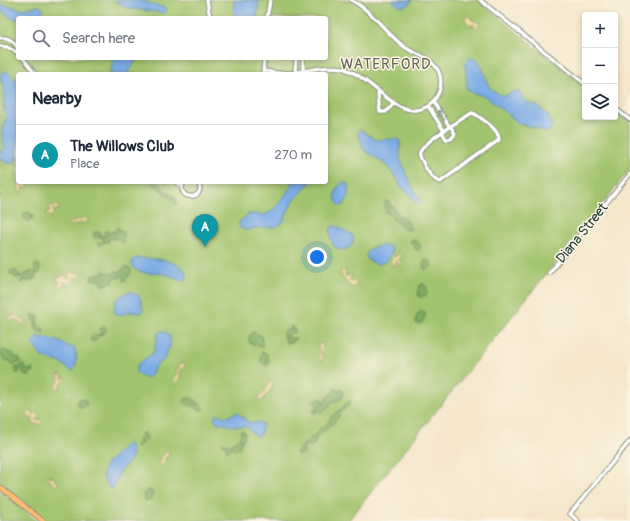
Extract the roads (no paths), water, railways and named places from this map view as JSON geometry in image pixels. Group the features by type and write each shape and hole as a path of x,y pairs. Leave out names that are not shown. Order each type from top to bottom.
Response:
{"main road":[{"path":"0,487 43,521"}],"street":[{"path":"207,0 210,16"},
{"path":"267,16 270,0"},
{"path":"296,60 295,72 326,68 342,68 354,73 402,107 418,110 433,102 439,91 441,82 436,68 430,60 404,47 363,8 351,0"},
{"path":"480,0 582,82"},
{"path":"0,38 10,40 16,47"},
{"path":"0,46 7,47 16,52"},
{"path":"24,60 34,72"},
{"path":"263,72 264,60"},
{"path":"303,60 303,72"},
{"path":"379,91 380,112 386,112 394,102"},
{"path":"428,106 446,139 451,139 455,134 433,102"},
{"path":"618,110 630,120"},
{"path":"470,114 475,114 492,127 499,136 500,140 440,182 434,179 428,171 420,154 430,140 450,127 470,114"},
{"name":"Diana Street","path":"550,273 630,174"},
{"path":"179,184 182,186 184,194 191,197 198,193 199,184"},
{"path":"578,521 570,514 630,441"}],"water":[{"path":"113,0 139,0 165,8 167,10 166,12 162,13 127,8"},
{"path":"234,0 259,0 257,16 236,16 233,7"},
{"path":"392,0 412,0 405,7 402,7 397,5"},
{"path":"3,5 22,9 39,6 44,9 39,15 16,16 16,19 9,17 1,10 0,6"},
{"path":"470,58 475,59 481,65 487,83 495,92 506,96 512,92 519,91 525,101 536,105 547,114 552,124 549,132 544,132 533,127 520,124 485,96 473,93 467,89 465,63"},
{"path":"114,60 137,60 128,72 110,72"},
{"path":"5,71 9,73 16,80 16,159 15,162 12,163 5,162 0,155 0,152 4,147 2,130 6,118 4,88 0,78 2,72"},
{"path":"361,130 376,140 396,139 400,141 400,159 413,188 422,202 420,204 416,203 400,186 398,180 385,164 363,149 358,133 358,131"},
{"path":"343,182 349,185 348,196 344,205 340,206 335,197 336,190"},
{"path":"293,184 309,184 292,202 283,222 276,227 246,230 240,228 239,222 249,214 267,214 280,202"},
{"path":"335,226 353,235 352,243 344,250 337,249 331,239 331,227"},
{"path":"389,246 392,249 392,253 386,262 377,264 368,260 366,254 371,248"},
{"path":"137,258 158,259 174,263 185,271 187,277 184,281 165,274 139,271 132,266 133,261"},
{"path":"127,292 133,292 140,297 143,310 141,313 129,312 119,315 114,312 116,300"},
{"path":"163,331 170,337 170,347 164,359 154,368 152,374 149,377 142,377 136,372 137,365 154,352 158,333"},
{"path":"37,336 55,340 75,349 76,360 73,371 60,362 41,356 32,344"},
{"path":"238,413 249,423 259,422 263,424 260,436 258,437 252,433 247,427 225,425 214,420 216,415 225,417"},
{"path":"126,444 129,444 132,453 131,460 120,471 114,486 111,489 104,478 104,470 109,461"}],"place":[{"name":"The Willows Club","path":"205,247"}],"district":[{"name":"WATERFORD","path":"386,64"}]}
